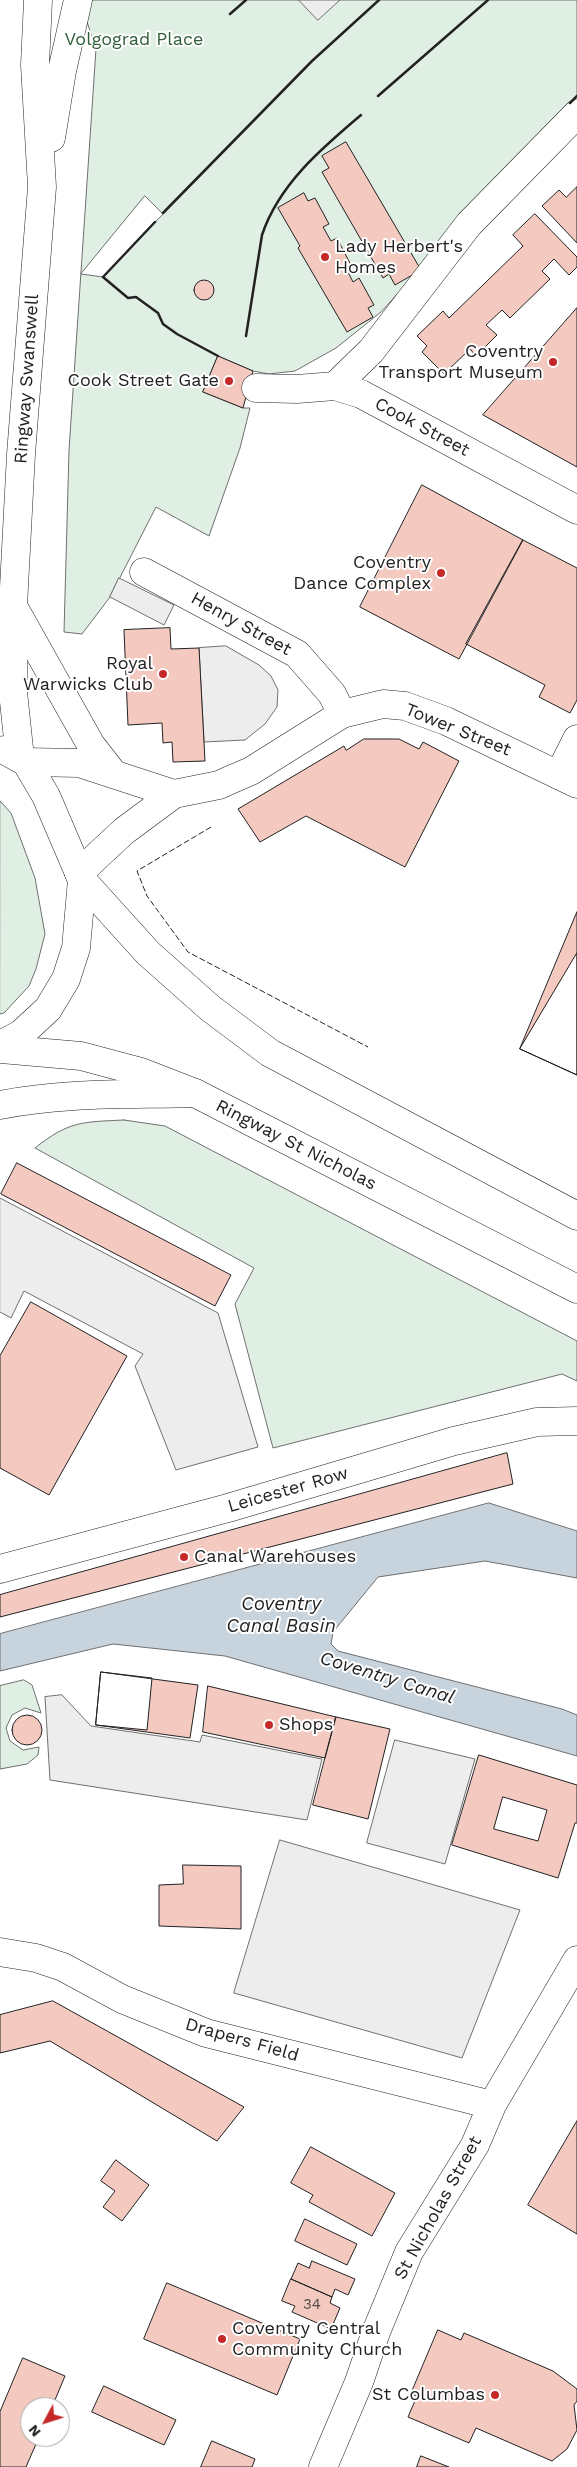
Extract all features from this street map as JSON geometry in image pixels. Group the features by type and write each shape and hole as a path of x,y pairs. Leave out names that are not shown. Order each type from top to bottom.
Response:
{"main road":[{"name":"Ringway Swanswell","path":"15,756 12,692 13,606 21,454 42,186 35,65 38,0"},
{"path":"42,186 62,71 78,0"},
{"path":"335,386 371,351 469,224 577,114"},
{"name":"Cook Street","path":"256,388 290,389 335,386 361,394 577,510"},
{"name":"Henry Street","path":"144,572 297,654 332,694 342,714"},
{"path":"13,606 91,745 112,772"},
{"name":"Tower Street","path":"80,876 124,831 174,794 219,785 251,771 342,714 383,704 404,706 484,738 568,779"},
{"path":"568,779 577,739"},
{"path":"15,756 79,763 112,772 174,794"},
{"path":"15,756 46,796 80,876 148,953 210,1008 270,1054 577,1216"},
{"path":"0,1047 21,1034 48,1009 66,978 76,948 80,876"},
{"name":"Ringway St Nicholas","path":"0,1047 81,1056 140,1072 195,1093 577,1289"},
{"path":"0,1105 20,1101 88,1096 195,1093"},
{"name":"Leicester Row","path":"0,1570 228,1508 454,1441 537,1422 577,1421"},
{"name":"Drapers Field","path":"0,1952 36,1958 62,1967 122,1999 206,2033 492,2105"},
{"name":"St Nicholas Street","path":"324,2467 360,2382 376,2332 409,2252 475,2145 492,2105 577,1960"}],"green space":[{"name":"Volgograd Place","path":"80,0 577,0 577,96 381,312 336,348 295,371 269,374 253,371 218,356 203,392 243,408 250,408 240,448 209,536 156,507 110,597 82,634 64,632 69,450 96,49","holes":["145,196 163,214 103,277 81,274"]},
{"path":"0,801 11,813 35,878 45,934 36,969 29,986 4,1013 0,1014"},
{"path":"124,1120 165,1126 577,1341 577,1381 562,1374 273,1448 235,1304 254,1268 35,1148 57,1133 76,1125 97,1121"},
{"path":"24,1680 32,1685 41,1713 25,1708 12,1715 6,1728 10,1741 23,1750 39,1747 38,1755 27,1764 0,1769 0,1686"}],"shaded area":[{"path":"299,0 340,0 318,20"},
{"path":"119,578 174,605 164,625 110,597"},
{"path":"226,646 259,665 271,676 278,690 277,707 265,724 245,740 204,742 199,648"},
{"path":"0,1198 218,1313 258,1447 176,1470 135,1366 143,1354 24,1291 11,1318 0,1312"},
{"path":"62,1695 91,1726 200,1742 202,1735 322,1759 307,1820 50,1780 45,1697"},
{"path":"395,1740 475,1759 445,1864 367,1843"},
{"path":"280,1840 520,1910 462,2058 234,1993"}],"water":[{"name":"Coventry Canal Basin","path":"489,1503 577,1531 577,1578 485,1561 378,1577 333,1632 331,1644 338,1651 562,1709 577,1715 577,1756 225,1656 113,1644 0,1671 0,1634"}],"building":[{"name":"Lady Herbert's Homes","path":"346,142 421,270 395,285 389,274 383,278 322,172 329,168 322,156"},
{"path":"577,187 577,243 542,206 559,190 566,197"},
{"name":"Lady Herbert's Homes","path":"304,193 308,201 315,198 329,224 323,227 331,241 337,238 352,267 347,270 353,282 359,278 374,305 368,308 373,317 347,332 298,248 300,246 278,208"},
{"path":"535,214 577,257 577,267 569,275 554,259 542,271 550,279 510,318 502,310 486,325 497,335 476,356 470,349 444,374 422,352 427,346 417,336 443,311 449,318 523,246 513,235"},
{"path":"200,280 208,280 214,286 214,294 208,300 200,300 194,294 194,286"},
{"name":"Coventry Transport Museum","path":"577,308 577,467 483,415"},
{"name":"Cook Street Gate","path":"218,356 253,371 243,408 203,392"},
{"name":"Coventry Dance Complex","path":"422,485 523,540 459,659 360,607"},
{"path":"523,540 577,568 577,700 570,713 539,697 545,685 466,644"},
{"name":"Royal Warwicks Club","path":"170,628 171,649 199,648 205,761 173,762 172,742 163,743 162,723 128,725 124,630"},
{"path":"364,739 399,739 419,749 423,742 459,761 405,867 306,816 260,842 238,809 344,746 346,750"},
{"path":"577,912 577,1075 520,1049"},
{"path":"577,953 577,1075 520,1049"},
{"path":"17,1163 231,1275 215,1306 1,1194"},
{"path":"31,1302 127,1356 49,1495 0,1468 0,1356"},
{"name":"Canal Warehouses","path":"507,1453 513,1484 0,1617 0,1595"},
{"path":"101,1672 198,1685 190,1738 96,1725"},
{"path":"101,1672 152,1678 147,1730 96,1725"},
{"name":"Shops","path":"208,1686 336,1717 325,1758 203,1732"},
{"path":"27,1715 38,1719 42,1730 38,1741 27,1745 16,1741 12,1730 16,1719"},
{"path":"336,1717 390,1729 368,1819 313,1805"},
{"path":"479,1755 577,1785 577,1823 575,1823 558,1878 452,1845","holes":["503,1797 547,1810 538,1841 494,1829"]},
{"path":"183,1865 241,1866 241,1929 159,1926 159,1885 183,1884"},
{"path":"53,2001 244,2107 217,2141 50,2041 0,2053 0,2015"},
{"path":"577,2121 577,2234 528,2205"},
{"path":"311,2147 395,2193 372,2236 309,2202 313,2195 291,2183"},
{"path":"116,2160 149,2185 122,2221 103,2207 115,2191 101,2181"},
{"path":"305,2219 357,2244 347,2265 295,2241"},
{"path":"312,2261 355,2279 348,2295 335,2289 332,2297 291,2279 298,2263 309,2268"},
{"path":"291,2279 332,2297 330,2303 340,2308 331,2329 292,2312 295,2306 282,2301"},
{"name":"Coventry Central Community Church","path":"167,2283 300,2339 277,2395 144,2339"},
{"name":"St Columbas","path":"438,2330 461,2340 464,2333 553,2371 577,2389 577,2401 574,2405 577,2430 567,2449 552,2461 476,2428 469,2443 408,2417 417,2396 411,2394"},
{"path":"23,2358 65,2376 56,2397 20,2397 20,2447 35,2447 26,2467 0,2467 0,2412"},
{"path":"104,2386 176,2420 164,2445 92,2412"},
{"path":"212,2441 255,2459 252,2467 201,2467"},
{"path":"421,2456 449,2467 417,2467"}],"fence":[{"path":"211,827 137,871 147,896 188,952 368,1047"}],"wall":[{"path":"230,14 246,0"},
{"path":"163,213 312,61 379,0"},
{"path":"378,96 488,0"},
{"path":"570,103 577,96"},
{"path":"246,336 262,235 279,199 303,168 331,140 361,115"},
{"path":"155,222 103,277 128,298 136,297 158,313 163,324 177,334 218,356"}],"place":[{"name":"Lady Herbert's Homes","path":"325,257"},
{"name":"Coventry Transport Museum","path":"553,362"},
{"name":"Cook Street Gate","path":"229,381"},
{"name":"Coventry Dance Complex","path":"441,573"},
{"name":"Royal Warwicks Club","path":"163,674"},
{"name":"Canal Warehouses","path":"184,1557"},
{"name":"Shops","path":"269,1725"},
{"name":"Coventry Central Community Church","path":"222,2339"},
{"name":"St Columbas","path":"495,2395"}],"water label":[{"name":"Coventry Canal","path":"387,1678"}]}
